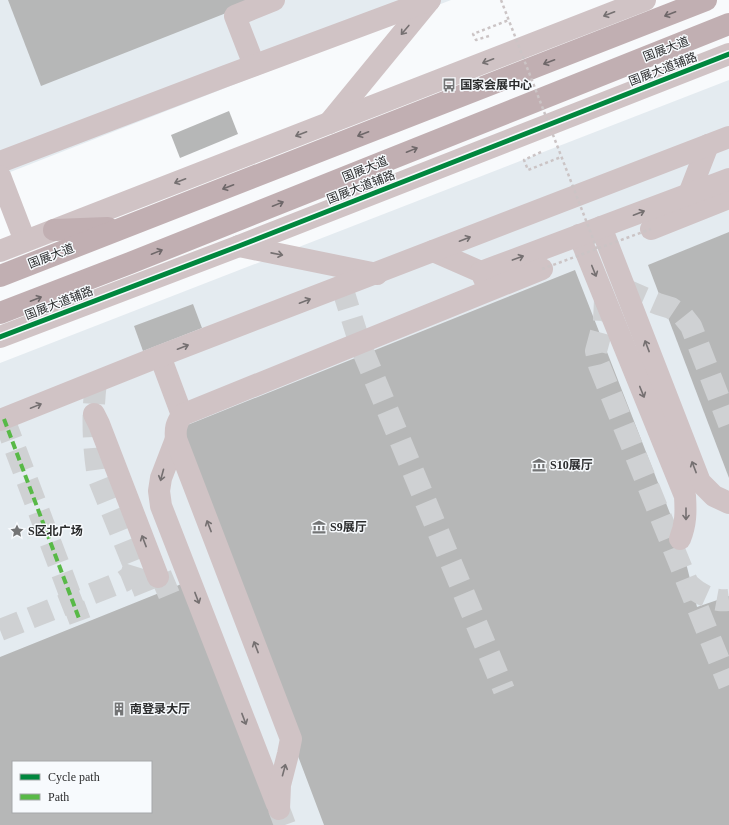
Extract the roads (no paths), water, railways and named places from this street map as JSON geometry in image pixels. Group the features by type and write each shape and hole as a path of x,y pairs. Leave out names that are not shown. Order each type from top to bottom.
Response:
{"main road":[{"name":"国展大道","path":"0,276 706,0"},
{"name":"国展大道","path":"0,313 130,263 729,24"},
{"path":"54,230 127,226"}],"street":[{"path":"254,66 235,16 274,0"},
{"path":"0,162 430,0"},
{"path":"328,124 430,0"},
{"path":"0,250 645,0"},
{"name":"国展大道辅路","path":"0,337 239,246 729,54"},
{"path":"0,420 160,356 377,274 729,137"},
{"path":"692,203 708,145"},
{"path":"0,176 25,241"},
{"path":"651,229 729,179"},
{"path":"176,439 159,491 161,506 279,809 280,785 291,739 176,439 175,430 182,415 485,281 579,235 601,227 692,203 729,198"},
{"path":"601,227 700,482 714,496 729,503"},
{"path":"579,235 685,496 686,516 684,529 680,539"},
{"path":"239,246 377,274"},
{"path":"433,251 485,281 542,269"},
{"path":"80,306 130,263"},
{"path":"160,356 182,415"},
{"path":"94,414 158,577"}],"tunnel":[{"path":"342,287 360,344 504,690"},
{"path":"624,289 671,308 683,316 691,326 729,424"},
{"path":"605,300 604,321 596,351 599,365 729,685"},
{"path":"96,382 94,430 98,477 145,593 188,575"},
{"path":"4,419 80,621"},
{"path":"0,630 124,581 131,576 134,566"},
{"path":"688,584 697,591 717,600 729,600"},
{"path":"279,809 285,825"}],"place":[{"name":"国家会展中心","path":"449,85"},
{"name":"S10展厅","path":"539,465"},
{"name":"S9展厅","path":"319,527"},
{"name":"S区北广场","path":"17,531"},
{"name":"南登录大厅","path":"119,709"}]}
